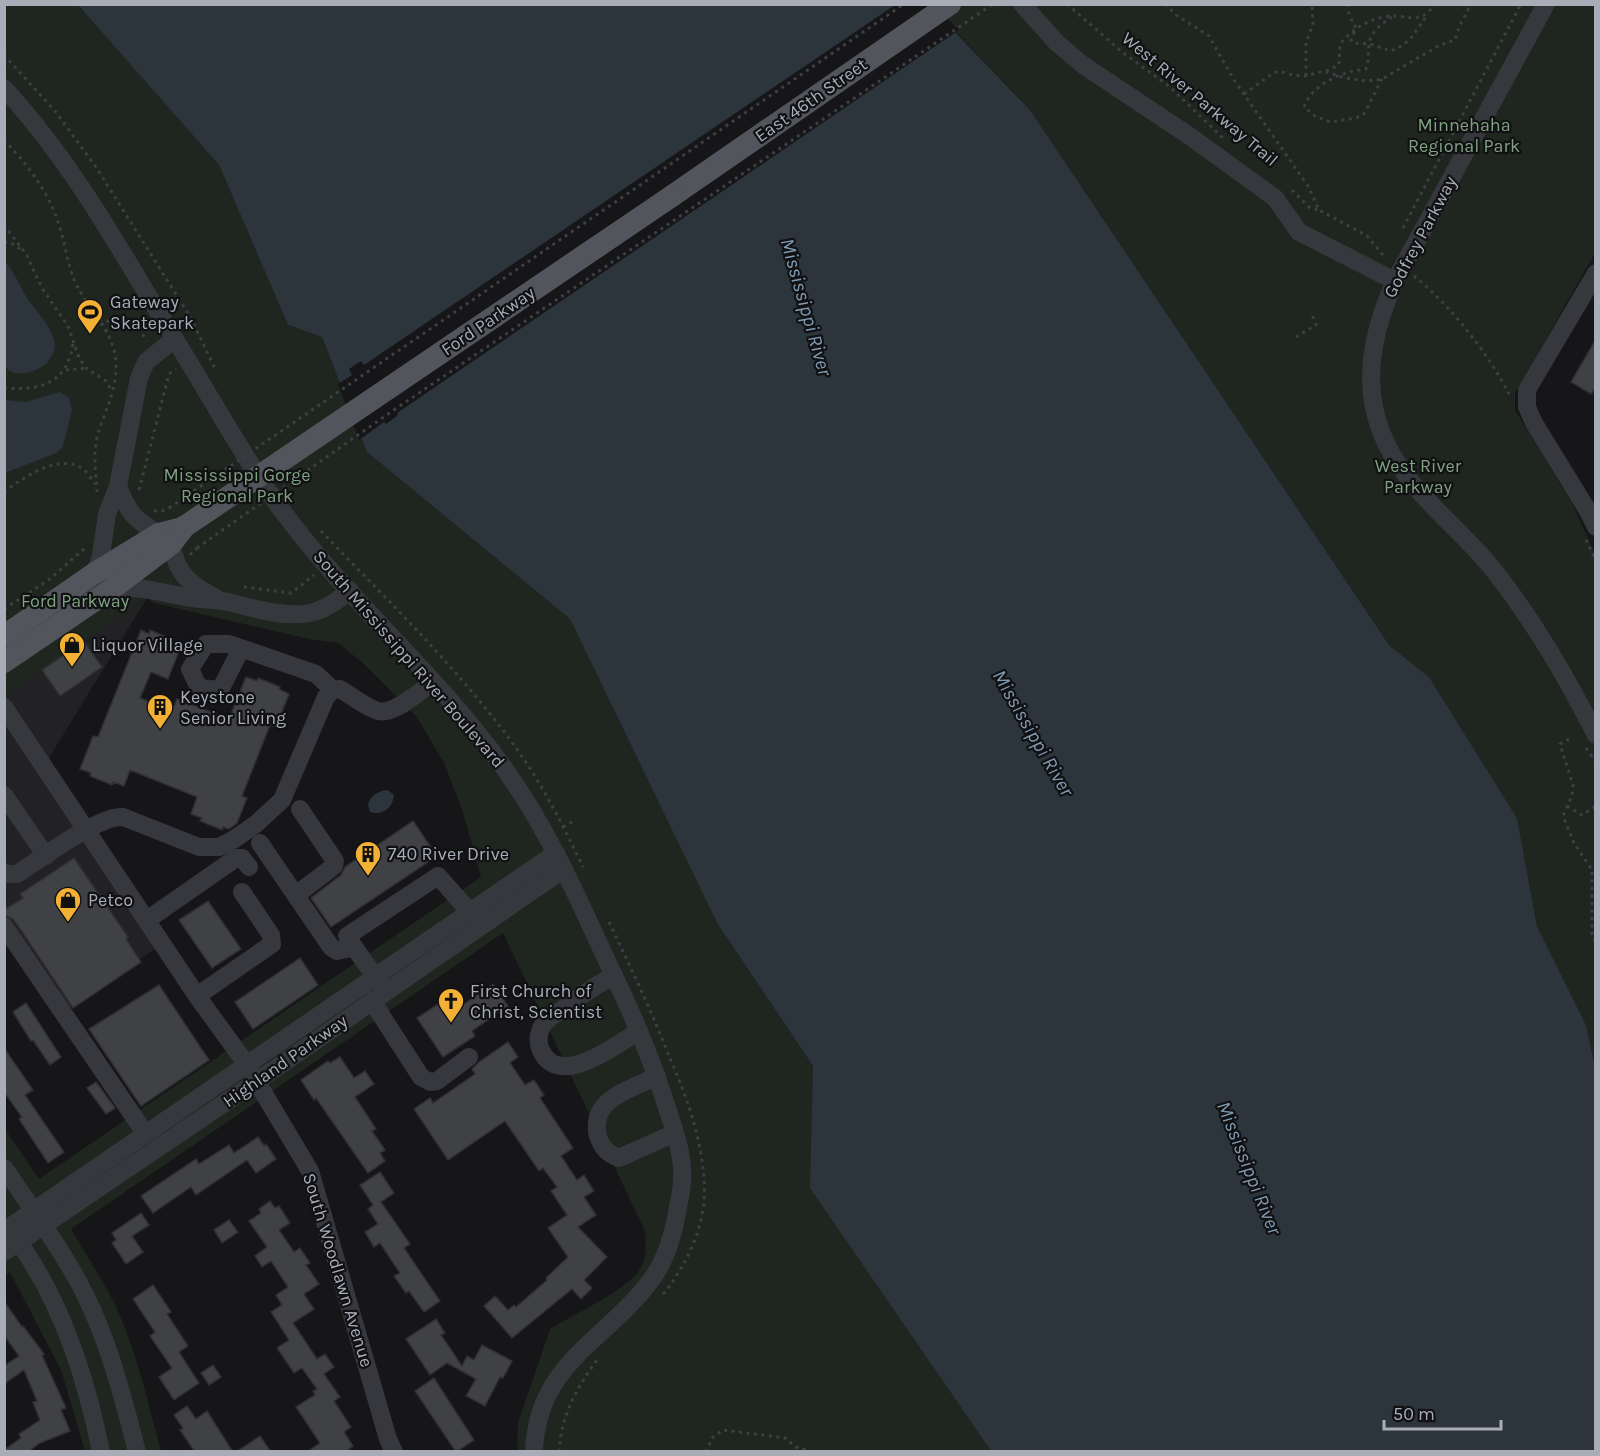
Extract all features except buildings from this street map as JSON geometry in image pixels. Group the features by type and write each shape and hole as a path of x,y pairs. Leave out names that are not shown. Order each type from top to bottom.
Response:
{"main road":[{"name":"East 46th Street","path":"672,196 950,4"},
{"name":"Ford Parkway","path":"4,636 95,573 171,535 672,196"},
{"name":"Ford Parkway","path":"4,662 113,588 171,535"}],"street":[{"path":"1022,4 1056,43 1083,65 1191,137 1275,198 1299,232 1395,280"},
{"name":"Godfrey Parkway","path":"1546,4 1395,280 1382,310 1372,346 1370,386 1375,412 1386,444 1408,478 1489,565 1512,594 1557,661 1596,735"},
{"name":"South Mississippi River Boulevard","path":"4,88 58,154 110,230 174,339 280,509 350,591 433,682 503,767 539,820 614,975 657,1076 675,1133 682,1167 681,1191 673,1237 656,1272 642,1291 563,1369 550,1387 541,1406 530,1451"},
{"path":"1596,273 1527,390 1527,407 1534,423 1596,527"},
{"path":"95,573 101,556 107,514 118,486 139,378 146,362 174,339"},
{"path":"118,486 125,505 144,515 171,535 174,560 181,575 201,590 220,600"},
{"path":"113,588 134,586 192,598 220,600 291,615 311,613 332,604 350,591"},
{"path":"241,649 316,674 333,690"},
{"path":"4,872 17,874 87,829 115,816 123,817 199,847 219,847 256,824 282,800 326,697 333,690 340,689 377,711 385,712 395,709 433,682"},
{"name":"South Woodlawn Avenue","path":"4,707 197,996 257,1081 310,1171 388,1439 394,1452"},
{"path":"4,795 46,856"},
{"path":"296,895 334,866 335,861 300,809"},
{"path":"260,843 331,947 337,951 354,947"},
{"path":"147,920 236,858 242,858 249,867"},
{"name":"Highland Parkway","path":"39,1219 146,1133 469,912 560,861"},
{"name":"Highland Parkway","path":"8,1235 39,1219 257,1081 482,925 560,861"},
{"path":"469,1057 437,1081 430,1082 421,1077 379,996 375,976 347,936 438,876 482,925"},
{"path":"197,996 272,944 271,935 242,892"},
{"path":"4,926 146,1133"},
{"path":"614,975 585,992 545,1022 539,1033 540,1048 546,1058 560,1067 570,1067 589,1061 639,1031"},
{"path":"657,1076 606,1102 599,1110 596,1121 598,1135 603,1148 619,1158 675,1133"},
{"path":"4,1168 71,1268 114,1366 136,1447 119,1452"},
{"path":"8,1235 45,1286 63,1326 93,1410 101,1452"}],"path":[{"path":"144,515 169,508 904,4"},
{"path":"192,563 189,555 197,548 388,414 993,4"},
{"name":"West River Parkway Trail","path":"1067,4 1122,52 1170,87 1225,140"},
{"path":"1165,4 1176,15 1209,36 1244,94 1308,186 1319,210"},
{"path":"1306,76 1306,42 1313,24 1312,4"},
{"path":"1348,4 1349,15 1356,28"},
{"path":"1356,28 1351,40 1353,43 1370,44 1391,51 1403,46 1412,38 1435,4"},
{"path":"1324,71 1337,76 1367,81 1382,79 1440,45 1455,40 1471,4"},
{"path":"1398,238 1521,4"},
{"path":"1244,94 1280,71 1306,76 1339,65 1340,44 1356,28 1384,17 1412,19 1429,14"},
{"path":"1382,79 1364,114 1356,118 1330,122 1315,116 1304,107 1306,99 1337,76 1366,69 1370,59 1370,39 1377,29 1394,16"},
{"path":"4,55 55,111 96,167 191,318 205,350"},
{"path":"4,140 34,175 48,197 60,227 76,285 108,334 117,365 113,392 97,438 95,457 97,495"},
{"name":"West River Parkway Trail","path":"1287,187 1310,208 1319,210 1367,236 1387,259"},
{"path":"4,225 27,254 42,288 68,326 86,368 106,381 113,392"},
{"path":"4,242 11,243 27,254"},
{"path":"1412,274 1436,294 1449,309 1492,365 1512,398"},
{"path":"176,306 181,303"},
{"path":"1296,337 1316,325 1311,312"},
{"path":"99,319 139,329 147,342"},
{"path":"139,329 147,324"},
{"path":"4,388 39,387 57,378 65,370 71,356 73,342"},
{"path":"164,367 169,374"},
{"path":"65,370 86,368"},
{"path":"140,495 138,488 169,374 174,371"},
{"path":"4,492 17,482 56,464 72,465 83,470 96,486"},
{"path":"319,529 449,666 499,725 518,750 564,827 574,821"},
{"path":"4,609 50,579 85,549 87,542"},
{"path":"237,586 291,593 310,578"},
{"path":"1569,739 1560,744 1573,784 1572,796 1563,816 1574,843 1592,870 1592,934 1596,944"},
{"path":"1567,806 1582,815 1596,806"},
{"path":"658,1298 666,1292"},
{"path":"559,1452 564,1417 577,1389 604,1353"},
{"path":"706,1452 712,1438 723,1430 785,1438 796,1447 813,1452"}],"shaded area":[{"path":"147,598 44,766 162,944 62,1012 5,926 4,697"}],"green space":[{"name":"West River Parkway","path":"953,4 1595,5 1595,253 1515,393 1515,410 1572,503 1595,554 1595,1067 1586,1025 1537,926 1517,818 1429,677 1389,645 1030,110 939,14"},
{"name":"Mississippi Gorge Regional Park","path":"5,5 78,5 219,165 288,325 322,337 367,452 570,619 717,923 813,1066 811,1188 991,1451 517,1451 518,1423 550,1329 610,1295 631,1279 643,1263 646,1242 645,1231 503,933 71,1229 104,1284 121,1318 138,1367 161,1451 85,1451 61,1370 10,1272 5,1275 5,1129 39,1179 481,877 462,809 444,763 417,717 363,663 338,643 309,639 154,603 147,598 5,697"}],"water":[{"name":"Mississippi River","path":"78,5 929,5 1030,110 1389,645 1429,677 1517,818 1537,926 1586,1025 1595,1067 1595,1451 991,1451 810,1188 813,1066 717,923 570,619 367,452 322,337 288,325 219,165"},
{"path":"4,261 53,335 55,344 54,352 43,366 26,373 13,372 5,367"},
{"path":"60,392 69,398 72,410 63,446 56,453 5,473 5,400 25,402"},
{"path":"386,790 394,795 392,804 383,812 370,812 368,805 370,799"}],"pier":[{"path":"933,4 959,30 397,413 398,415 386,424 384,422 359,440 338,384 352,375 349,369 361,361 364,365 895,5"}],"place":[{"name":"Gateway Skatepark","path":"90,335"},
{"name":"Liquor Village","path":"72,668"},
{"name":"Keystone Senior Living","path":"160,730"},
{"name":"740 River Drive","path":"368,877"},
{"name":"Petco","path":"68,923"},
{"name":"First Church of Christ, Scientist","path":"451,1024"}],"park label":[{"name":"Minnehaha Regional Park","path":"1464,135"}]}
